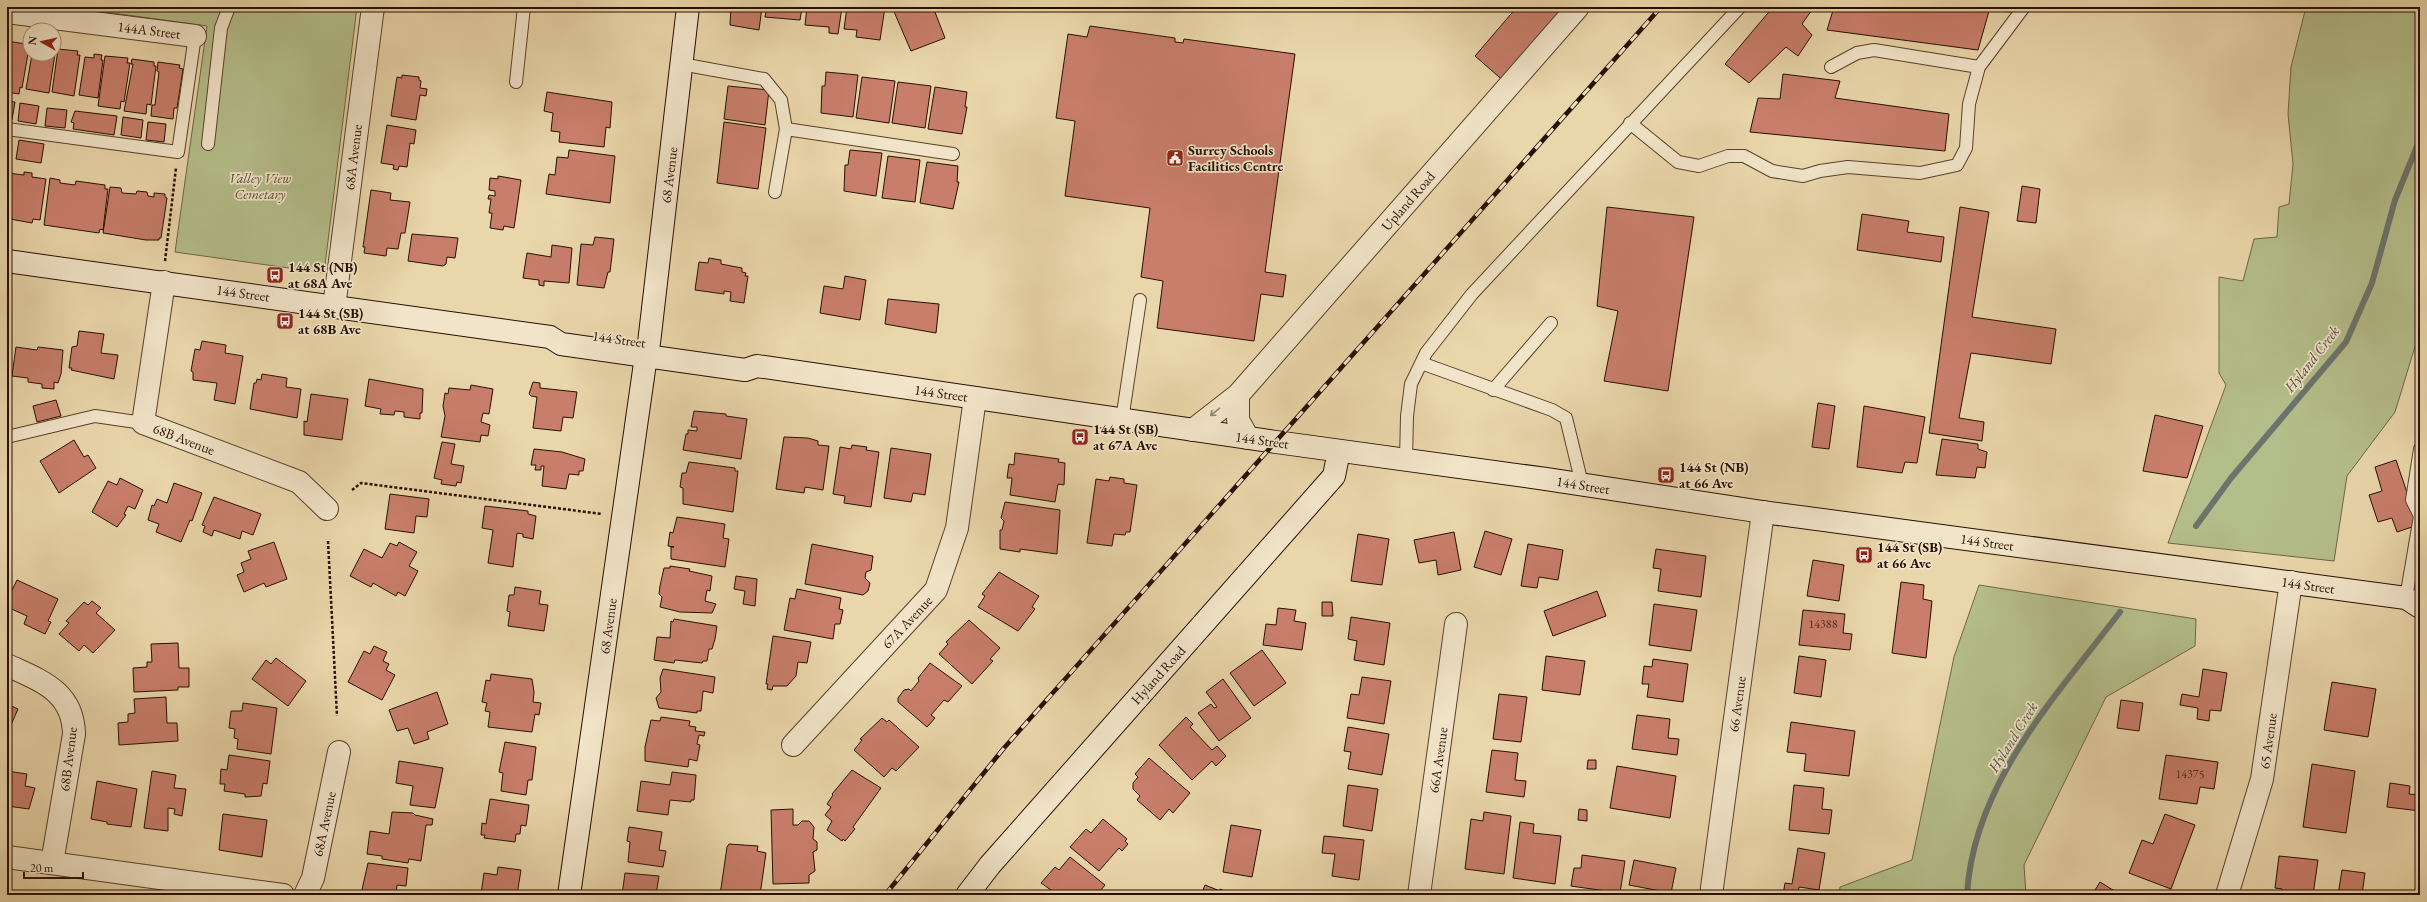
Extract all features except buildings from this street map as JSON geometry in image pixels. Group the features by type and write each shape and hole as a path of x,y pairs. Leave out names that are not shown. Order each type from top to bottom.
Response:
{"street":[{"name":"68A Avenue","path":"334,307 373,7"},
{"name":"68 Avenue","path":"569,895 648,350 688,7"},
{"name":"Upland Road","path":"1193,430 1238,395 1578,7"},
{"name":"144A Street","path":"7,12 195,36"},
{"name":"144 Street","path":"7,261 164,271 334,307 550,336 561,344 648,350 745,370 757,366 1122,420 1582,484 1763,512 2291,582 2414,600"},
{"name":"68B Avenue","path":"164,271 143,423 299,482 326,510"},
{"path":"1238,395 1238,420 1248,438"},
{"name":"67A Avenue","path":"793,745 936,590 957,528 974,398"},
{"name":"Hyland Road","path":"967,895 990,865 1334,476 1339,451"},
{"name":"66 Avenue","path":"1711,895 1763,512"},
{"name":"65 Avenue","path":"2227,895 2262,779 2291,582"},
{"name":"66A Avenue","path":"1419,895 1456,624"},
{"name":"68B Avenue","path":"7,665 54,690 63,698 73,720 74,734 52,863"},
{"name":"68A Avenue","path":"306,895 313,878 339,752"},
{"path":"7,857 283,895"}],"lane":[{"path":"208,144 221,28 229,7"},
{"path":"516,82 524,7"},
{"path":"1406,460 1407,416 1411,384 1426,353 1472,294 1630,123 1740,7"},
{"path":"1630,123 1678,162 1699,166 1728,156 1744,156 1772,171 1803,176 1820,171 1848,168 1920,173 1957,165 1966,148 1969,104 1979,67 2024,7"},
{"path":"7,129 178,152 195,36"},
{"path":"1831,68 1857,53 1874,50 1979,67"},
{"path":"681,64 764,79 781,100 786,128 775,192"},
{"path":"786,128 953,154"},
{"path":"1122,420 1140,300"},
{"path":"1493,390 1551,323"},
{"path":"1421,363 1552,410 1566,418 1582,484"},
{"path":"7,437 95,416 143,423"},
{"path":"2414,600 2420,516 2412,500 2420,448"}],"path":[{"path":"164,271 176,165"},
{"path":"352,490 360,483 609,514"},
{"path":"328,541 337,716"}],"green space":[{"name":"Valley View Cemetary","path":"69,7 357,7 324,273 175,252 207,26"},
{"path":"2306,7 2420,7 2420,330 2395,412 2347,476 2334,561 2168,543 2226,385 2219,373 2219,277 2243,281 2254,239 2277,237 2279,207 2289,204 2293,164 2288,114 2291,67"},
{"path":"1979,585 2196,619 2195,646 2106,697 2024,865 2026,895 1839,895 1840,887 1912,860 1954,657"}],"waterway":[{"name":"Hyland Creek","path":"2196,526 2231,478 2346,342 2372,283 2395,200 2420,139"},
{"name":"Hyland Creek","path":"1967,895 1973,854 1984,816 2001,779 2022,743 2045,709 2120,612"}],"railway":[{"path":"885,895 1004,748 1661,7"}],"place":[{"name":"Surrey Schools Facilities Centre","path":"1175,158"},
{"name":"144 St (NB) at 68A Ave","path":"275,275"},
{"name":"144 St (SB) at 68B Ave","path":"285,321"},
{"name":"144 St (SB) at 67A Ave","path":"1080,437"},
{"name":"144 St (NB) at 66 Ave","path":"1666,475"},
{"name":"144 St (SB) at 66 Ave","path":"1864,555"}]}
